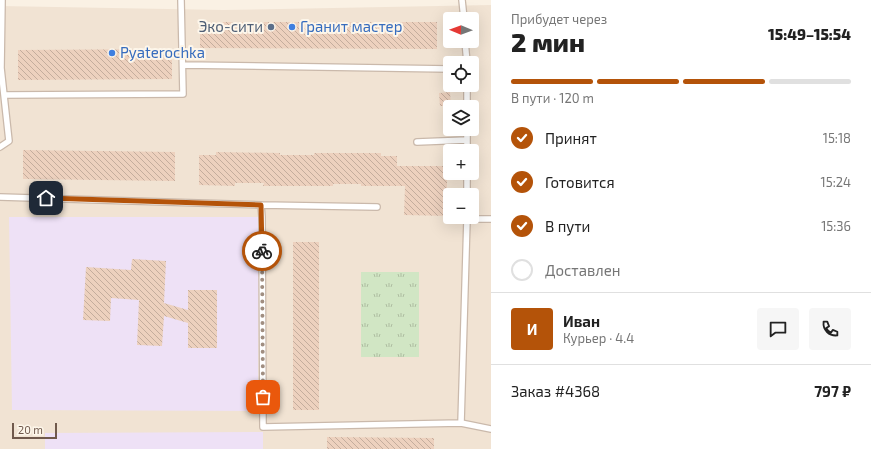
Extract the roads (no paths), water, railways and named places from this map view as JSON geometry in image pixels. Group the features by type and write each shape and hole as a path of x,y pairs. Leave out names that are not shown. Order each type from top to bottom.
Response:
{"lane":[{"path":"0,147 9,141 1,68 2,0"},
{"path":"4,95 183,94 181,0"},
{"path":"462,0 463,12"},
{"path":"183,66 443,69"},
{"path":"467,136 467,144"},
{"path":"417,142 467,140"},
{"path":"0,197 261,205 377,206"},
{"path":"261,205 263,427 461,423 491,429"},
{"path":"479,218 491,219"},
{"path":"461,423 468,224"}],"place":[{"name":"Эко-сити","path":"271,27"},
{"name":"Гранит мастер","path":"292,27"},
{"name":"Pyaterochka","path":"112,53"}]}
